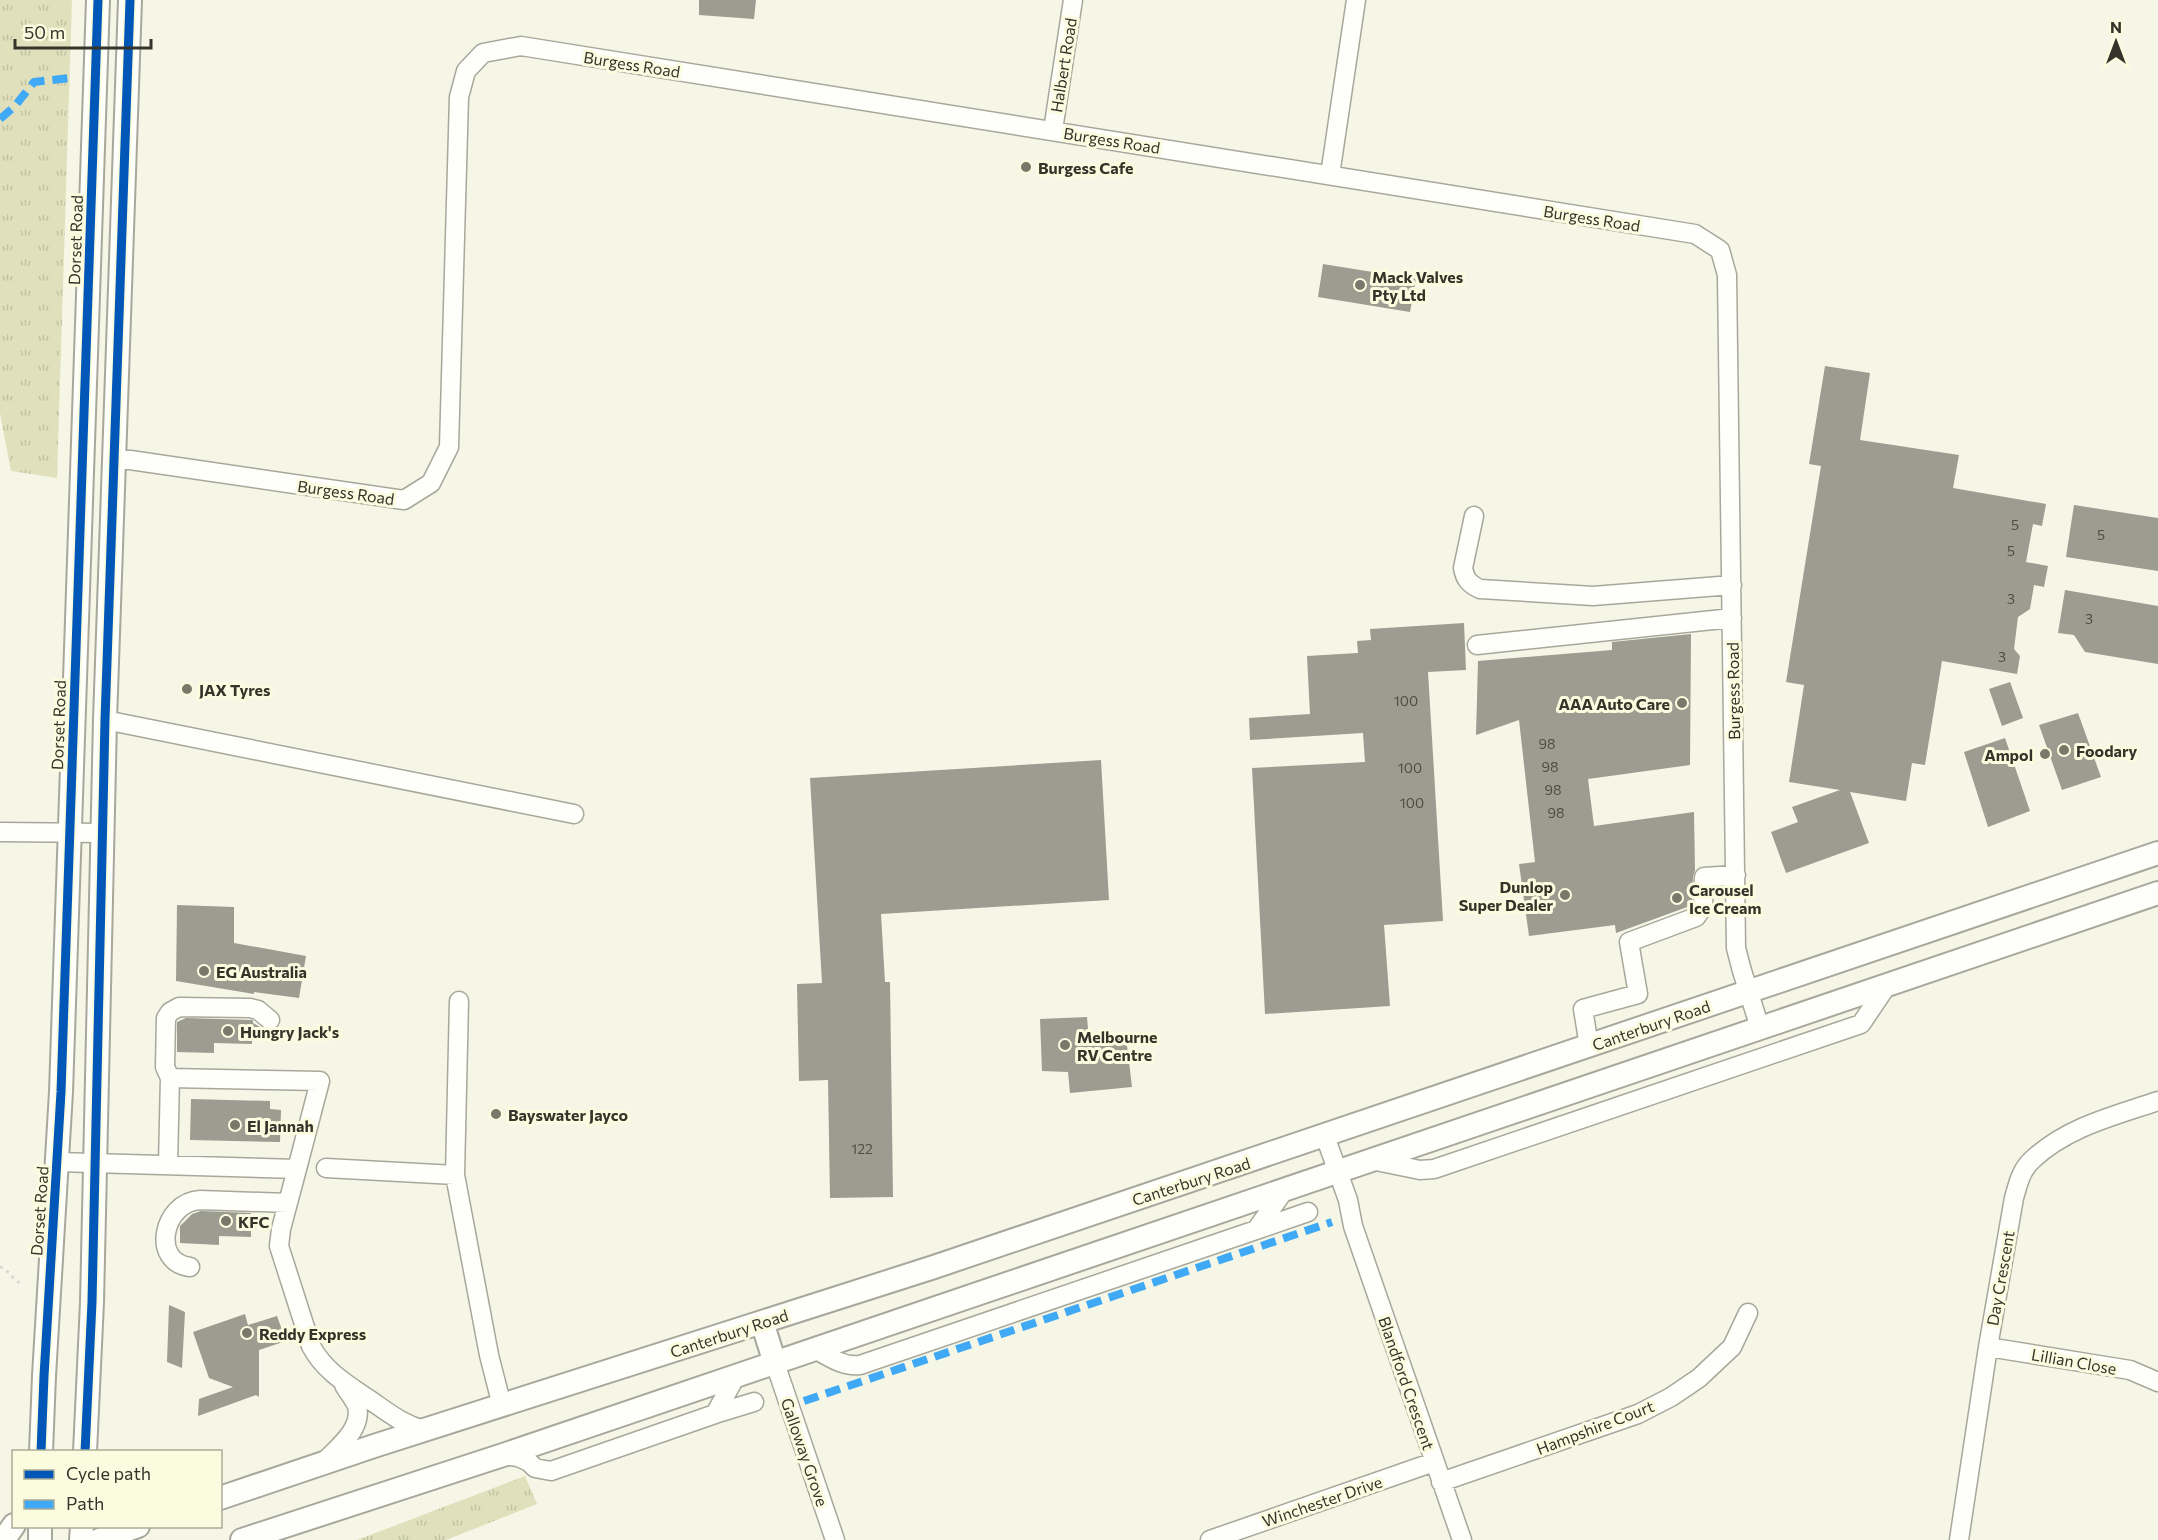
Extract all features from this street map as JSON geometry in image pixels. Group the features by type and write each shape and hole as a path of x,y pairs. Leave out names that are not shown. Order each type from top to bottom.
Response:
{"main road":[{"name":"Dorset Road","path":"41,1450 57,1162 70,833 98,0"},
{"path":"87,1449 105,720 130,0"},
{"path":"82,459 115,460"},
{"name":"Canterbury Road","path":"222,1497 424,1430 945,1264 2158,853"},
{"path":"242,1540 503,1455 2158,893"},
{"path":"762,1322 775,1363"},
{"path":"272,1540 327,1511"},
{"path":"1,1540 12,1527"},
{"path":"99,1540 135,1528"}],"street":[{"name":"Halbert Road","path":"1053,130 1073,0"},
{"path":"1330,175 1356,0"},
{"name":"Burgess Road","path":"115,460 130,460 404,500 431,483 449,447 459,97 466,71 483,53 521,46 1695,234 1720,250 1727,275 1736,948 1760,1028"},
{"path":"1474,516 1463,568 1471,585 1480,589 1593,596 1732,585"},
{"path":"1477,645 1732,618"},
{"path":"105,720 574,814"},
{"path":"0,832 104,833"},
{"path":"1589,1046 1583,1009 1638,994 1629,942 1696,917 1703,908 1704,878 1736,875"},
{"path":"1371,1160 1420,1170 1434,1169 1838,1032 1860,1024 1888,984"},
{"path":"459,1001 455,1175 489,1355 502,1406"},
{"path":"168,1164 170,1077 165,1067 166,1018 170,1012 179,1007 250,1008 258,1010 270,1020"},
{"path":"170,1077 320,1081 280,1233 279,1246 282,1260 311,1346 318,1359 344,1383 396,1419 408,1426 424,1430"},
{"name":"Day Crescent","path":"1959,1540 1988,1347 2019,1178 2031,1161 2083,1126 2158,1101"},
{"name":"Blandford Crescent","path":"1320,1138 1333,1172 1348,1200 1353,1226 1462,1540"},
{"path":"57,1162 297,1169"},
{"path":"327,1168 455,1175"},
{"path":"1256,1230 1286,1188"},
{"path":"190,1267 174,1262 167,1244 167,1224 177,1210 188,1202 200,1200 288,1203"},
{"path":"814,1349 842,1363 860,1365 1308,1212"},
{"name":"Hampshire Court","path":"1441,1482 1638,1414 1671,1397 1700,1378 1732,1347 1748,1313"},
{"name":"Lillian Close","path":"1988,1347 2130,1370 2158,1382"},
{"name":"Galloway Grove","path":"775,1363 835,1540"},
{"path":"714,1414 736,1376"},
{"path":"323,1463 352,1432 356,1424 358,1416 356,1405 344,1383"},
{"path":"503,1455 518,1457 535,1468 550,1471 754,1401"},
{"name":"Winchester Drive","path":"1209,1540 1434,1462"}],"path":[{"path":"0,1267 20,1283"}],"green space":[{"path":"0,0 72,0 57,478 11,471 0,413"},
{"path":"525,1476 537,1504 446,1540 357,1540"}],"building":[{"path":"699,0 756,0 754,19 699,15"},
{"path":"1323,264 1416,279 1410,312 1318,297"},
{"path":"1825,366 1870,373 1860,440 1959,455 1953,488 2046,504 2042,526 2033,524 2026,562 2048,566 2044,587 2034,585 2030,609 2018,617 2014,649 2020,656 2017,674 1942,661 1925,765 1912,763 1906,801 1850,792 1869,843 1786,873 1771,832 1798,822 1792,807 1840,790 1789,782 1804,685 1786,682 1821,466 1809,464"},
{"path":"2074,505 2158,518 2158,571 2066,557"},
{"path":"2065,590 2158,606 2158,664 2085,652 2074,635 2058,633"},
{"path":"1464,623 1466,670 1428,672 1443,921 1384,925 1390,1006 1265,1014 1252,768 1365,762 1363,733 1250,740 1249,718 1310,714 1307,656 1358,653 1357,641 1371,640 1370,629"},
{"path":"1691,634 1690,765 1588,779 1594,826 1694,812 1695,870 1692,903 1690,906 1616,933 1615,925 1529,936 1519,864 1535,862 1519,720 1476,735 1478,661 1612,650 1612,642"},
{"path":"2010,682 2023,718 2002,726 1989,689"},
{"path":"2078,713 2101,777 2062,790 2039,725"},
{"path":"2005,738 2030,811 1988,827 1964,752"},
{"path":"1101,760 1109,900 881,914 885,982 890,982 893,1197 830,1198 828,1080 799,1081 797,984 822,983 810,778"},
{"path":"177,905 234,907 234,943 306,956 299,998 254,992 254,994 176,981"},
{"name":"Melbourne RV Centre","path":"1087,1017 1089,1041 1126,1037 1132,1087 1070,1093 1068,1072 1042,1071 1040,1019"},
{"name":"Hungry Jack's","path":"186,1018 253,1020 253,1023 263,1029 263,1038 252,1037 252,1044 214,1043 214,1053 177,1052 177,1022"},
{"name":"El Jannah","path":"191,1099 270,1101 270,1109 281,1110 280,1142 190,1140"},
{"name":"KFC","path":"201,1211 251,1213 251,1215 256,1215 256,1230 251,1230 251,1237 219,1236 219,1245 180,1243 180,1226 192,1214"},
{"path":"169,1305 185,1312 182,1368 167,1362"},
{"path":"245,1314 248,1325 277,1316 286,1341 259,1350 259,1397 256,1395 198,1416 199,1399 233,1387 209,1378 193,1332"}],"marked path":[{"path":"0,119 15,106 34,82 70,78"},
{"path":"804,1401 1332,1222"}],"cycle path":[{"path":"41,1450 61,1092 98,0"},
{"path":"85,1450 92,1302 105,720 130,0"}],"place":[{"name":"Burgess Cafe","path":"1026,167"},
{"name":"Mack Valves Pty Ltd","path":"1360,285"},
{"name":"JAX Tyres","path":"187,689"},
{"name":"AAA Auto Care","path":"1682,703"},
{"name":"Foodary","path":"2064,750"},
{"name":"Ampol","path":"2045,754"},
{"name":"Dunlop Super Dealer","path":"1565,895"},
{"name":"Carousel Ice Cream","path":"1677,898"},
{"name":"EG Australia","path":"204,971"},
{"name":"Hungry Jack's","path":"228,1031"},
{"name":"Melbourne RV Centre","path":"1065,1045"},
{"name":"Bayswater Jayco","path":"496,1114"},
{"name":"El Jannah","path":"235,1125"},
{"name":"KFC","path":"226,1221"},
{"name":"Reddy Express","path":"247,1333"}]}
